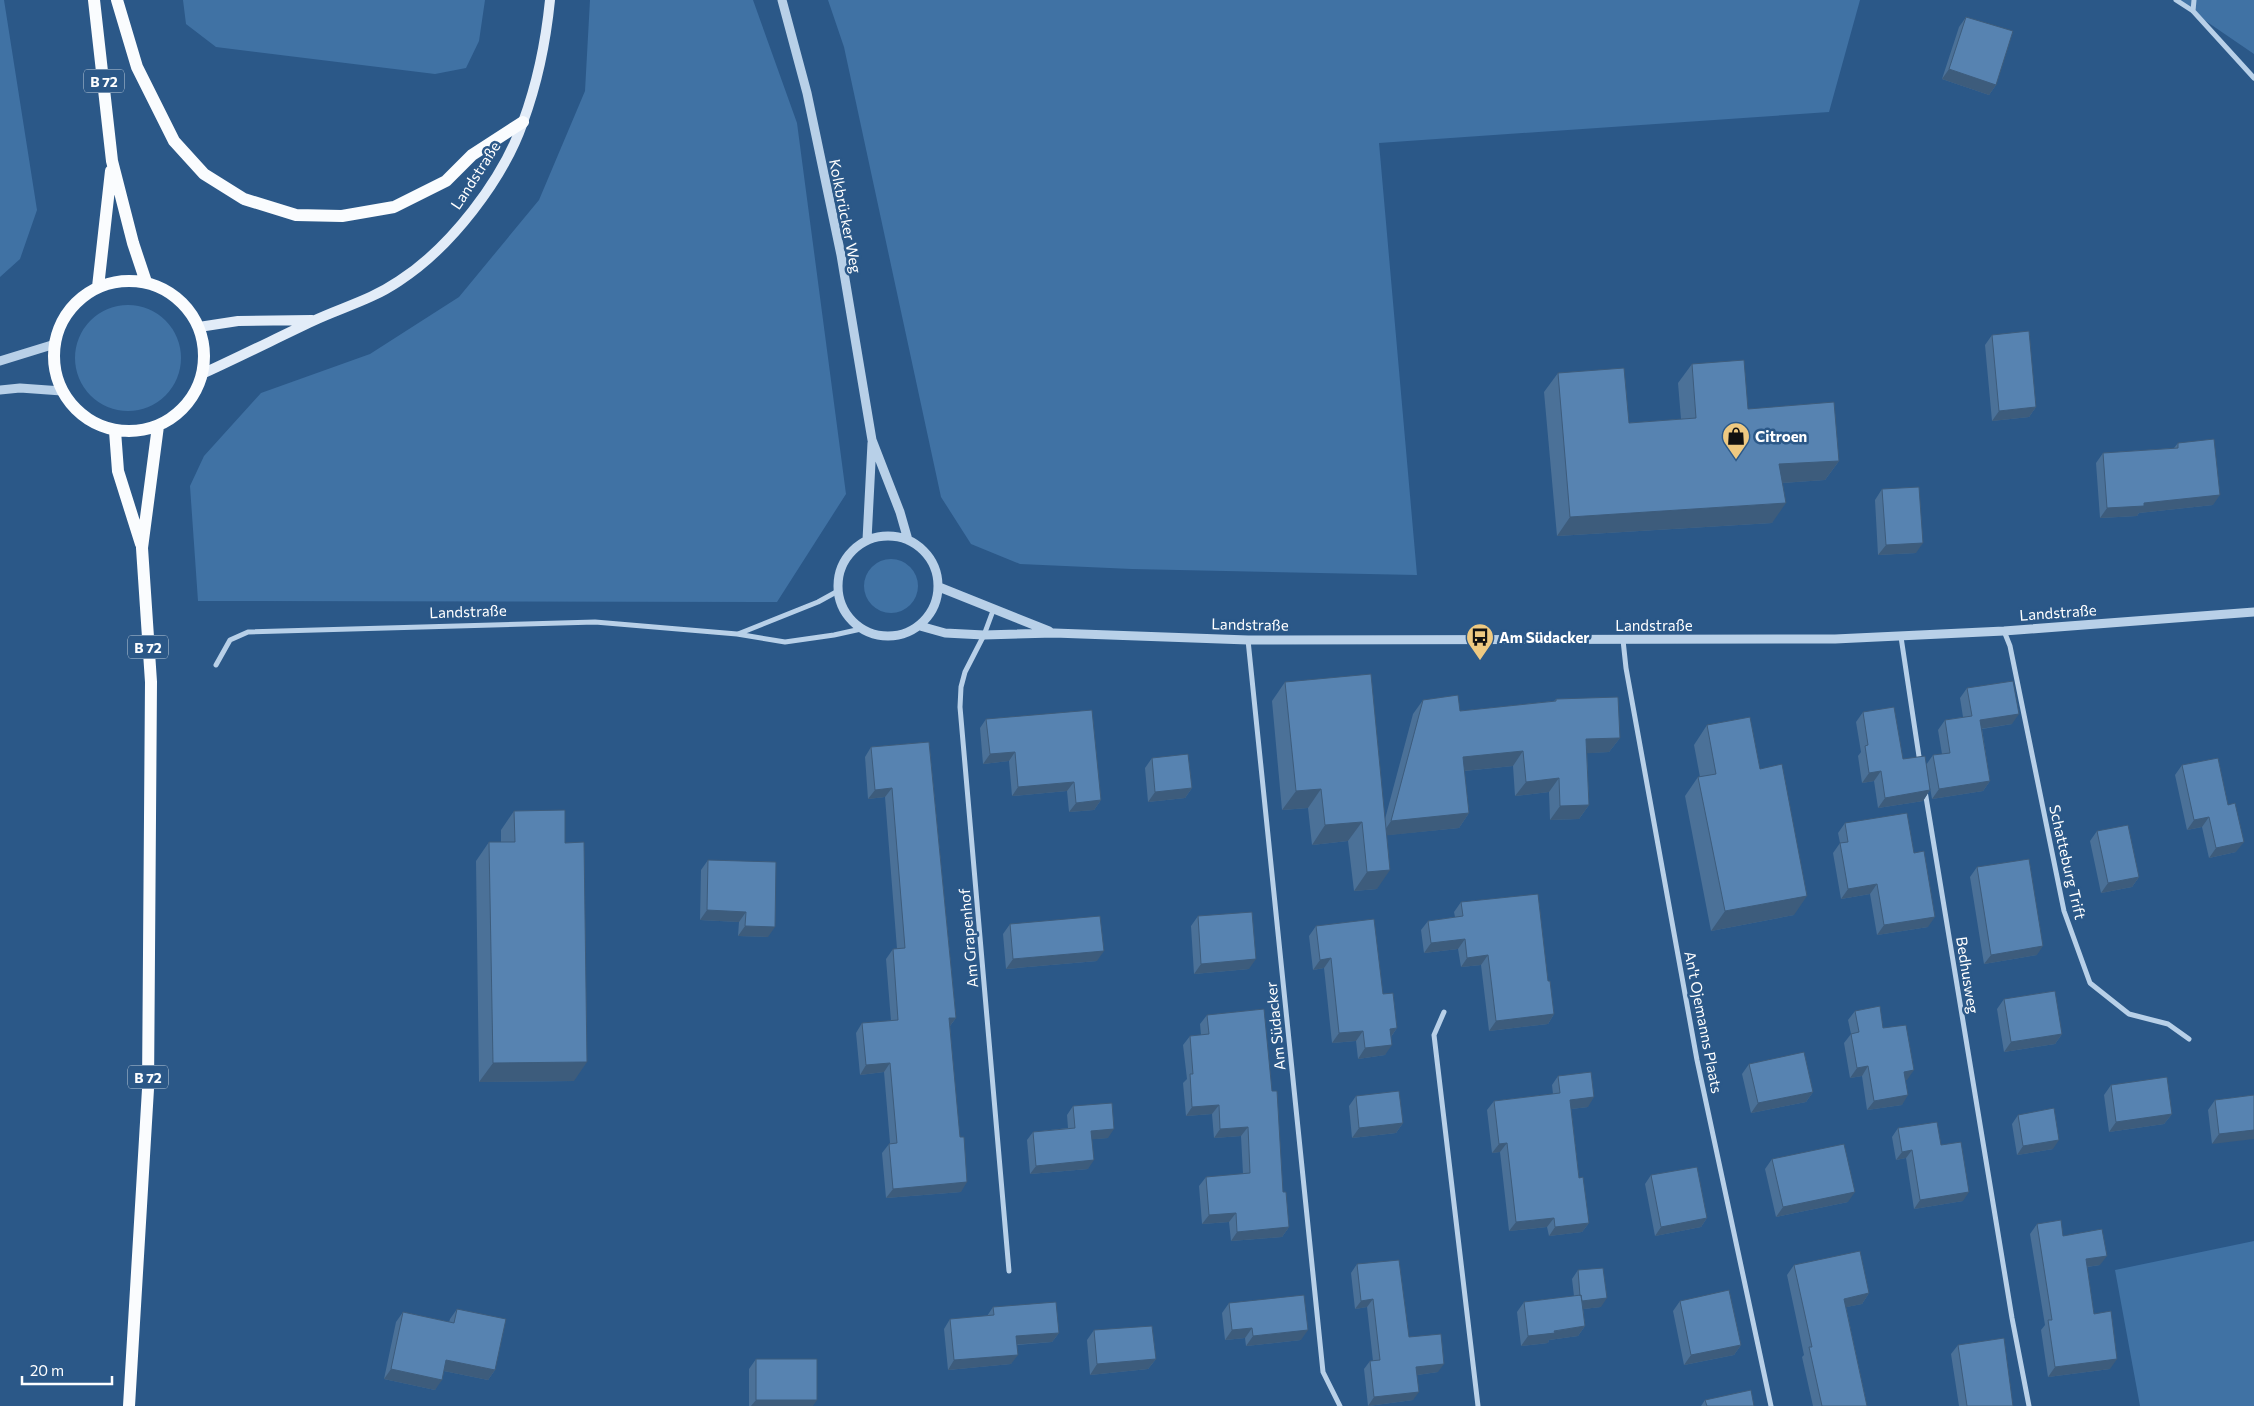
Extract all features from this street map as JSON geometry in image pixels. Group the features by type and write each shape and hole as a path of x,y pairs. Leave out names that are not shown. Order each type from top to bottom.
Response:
{"main road":[{"name":"B 72","path":"94,0 112,161 133,243 146,282"},
{"path":"117,0 137,67 174,141 204,174 244,199 287,213 296,215 342,216 394,207 446,181 472,155 523,122"},
{"name":"Landstraße","path":"204,373 316,320 357,304 399,281 436,252 477,206 508,155 523,122 538,70 550,0"},
{"name":"B 72","path":"98,287 112,161"},
{"path":"123,282 146,282 169,291 187,306 199,327 204,349 204,373 195,395 180,413 158,426 139,432 115,431 94,423 81,414 62,391 54,368 55,344 62,321 78,300 98,287 123,282"},
{"name":"Landstraße","path":"199,327 238,321 316,320"},
{"name":"B 72","path":"129,1406 148,1089 151,691 142,548 158,426"},
{"name":"B 72","path":"115,431 118,471 142,548"}],"street":[{"name":"Kolkbrücker Weg","path":"782,0 807,93 841,255 872,440 900,512 908,540"},
{"path":"2176,0 2193,11 2254,78"},
{"path":"2193,11 2194,0"},
{"path":"0,361 55,344"},
{"path":"0,390 20,388 62,391"},
{"name":"Kolkbrücker Weg","path":"867,540 872,440"},
{"path":"880,536 894,536 908,540 921,547 931,558 937,572 939,586 937,601 930,615 920,626 906,634 890,637 875,635 861,628 846,612 838,590 839,575 845,561 854,549 867,540 880,536"},
{"name":"Landstraße","path":"939,586 1054,633"},
{"name":"Landstraße","path":"737,634 818,602 838,590"},
{"name":"Am Grapenhof","path":"994,608 984,635 965,672 961,688 960,707 1009,1271"},
{"name":"Landstraße","path":"920,626 945,632 984,635 1054,633 1248,640 1623,640 1901,637 2254,612"},
{"name":"Landstraße","path":"216,664 230,640 248,632 595,622 737,634 785,642 834,635 861,628"},
{"name":"Schatteburg Trift","path":"2004,631 2010,646 2064,911 2090,983 2129,1014 2168,1024 2188,1039"},
{"path":"1901,637 1921,765"},
{"name":"Am Südacker","path":"1248,640 1323,1372 1340,1406"},
{"name":"An't Ojemanns Plaats","path":"1623,640 1626,668 1697,1060 1771,1406"},
{"name":"Bedhusweg","path":"1924,784 2012,1318 2029,1406"},
{"path":"1444,1012 1434,1035 1478,1406"}],"shaded area":[{"path":"0,0 4,0 37,210 20,259 0,277"},
{"path":"183,0 485,0 479,41 466,68 435,74 216,47 186,24"},
{"path":"590,0 753,0 797,123 846,494 777,602 198,601 190,486 204,456 261,393 370,354 459,297 539,200 585,91"},
{"path":"828,0 1860,0 1829,112 1379,143 1417,575 1132,569 1020,564 971,544 941,497 844,47"},
{"path":"2175,0 2254,0 2254,54"},
{"path":"128,305 148,309 166,320 177,338 181,358 177,378 166,396 148,407 128,411 108,407 90,396 79,378 75,358 79,338 90,320 108,309"},
{"path":"886,559 896,559 906,563 914,571 918,586 914,601 906,609 896,613 886,613 876,609 868,601 864,591 864,581 868,571 876,563"},
{"path":"2254,1241 2254,1406 2140,1406 2115,1270"}],"building":[{"path":"1966,17 2013,31 1996,85 1949,69"},
{"path":"2029,331 2036,407 1999,411 1992,335"},
{"name":"Citroen","path":"1744,360 1748,409 1834,402 1839,461 1779,464 1786,503 1570,517 1558,373 1624,368 1629,423 1696,418 1692,364"},
{"path":"2214,439 2220,495 2144,503 2144,506 2107,508 2103,453 2178,448 2178,443"},
{"path":"1919,487 1923,543 1886,545 1882,489"},
{"path":"1371,674 1390,870 1367,872 1362,822 1325,825 1321,789 1296,791 1285,682"},
{"path":"2013,681 2019,714 1980,720 1990,781 1939,789 1933,755 1950,753 1945,720 1972,716 1967,688"},
{"path":"1458,695 1460,711 1556,701 1556,699 1618,697 1620,738 1586,739 1589,805 1560,806 1559,778 1526,782 1523,751 1463,757 1469,813 1391,821 1423,700"},
{"path":"1894,707 1903,759 1925,756 1930,790 1885,798 1881,771 1869,773 1865,746 1868,745 1863,712"},
{"path":"1092,710 1101,800 1076,803 1074,782 1018,787 1015,752 990,754 986,719"},
{"path":"1750,717 1760,769 1782,764 1807,896 1725,911 1698,777 1716,774 1707,725"},
{"path":"929,742 956,1018 949,1018 960,1137 964,1137 967,1182 893,1189 889,1144 897,1143 890,1063 866,1065 862,1023 898,1020 893,949 905,948 892,788 875,790 871,747"},
{"path":"1188,754 1192,788 1155,792 1152,758"},
{"path":"2218,758 2228,805 2235,803 2244,842 2216,848 2209,817 2194,820 2182,765"},
{"path":"565,810 565,843 584,842 587,1062 493,1063 489,842 515,842 514,811"},
{"path":"1907,813 1914,853 1924,851 1935,917 1884,925 1877,884 1848,889 1840,843 1848,842 1845,823"},
{"path":"2128,825 2139,877 2108,883 2097,831"},
{"path":"2029,859 2043,946 1991,955 1977,867"},
{"path":"708,860 776,862 775,927 745,926 746,912 707,910"},
{"path":"1538,894 1548,981 1550,981 1554,1014 1496,1021 1488,955 1467,958 1465,939 1431,943 1428,921 1463,916 1461,902"},
{"path":"1252,912 1256,959 1201,964 1198,916"},
{"path":"1100,916 1104,951 1013,959 1010,924"},
{"path":"1374,919 1383,994 1393,993 1397,1028 1390,1029 1392,1045 1365,1048 1363,1031 1339,1033 1331,958 1320,960 1316,926"},
{"path":"2055,991 2062,1034 2011,1042 2004,999"},
{"path":"1880,1006 1883,1028 1906,1025 1914,1070 1904,1072 1908,1095 1874,1101 1868,1066 1857,1068 1851,1034 1859,1032 1855,1011"},
{"path":"1264,1009 1272,1091 1277,1091 1283,1192 1286,1192 1289,1227 1237,1232 1236,1213 1209,1215 1206,1177 1250,1173 1248,1127 1220,1129 1219,1105 1192,1107 1190,1074 1193,1074 1190,1036 1209,1034 1207,1015"},
{"path":"1804,1052 1813,1092 1758,1103 1749,1064"},
{"path":"1591,1072 1594,1097 1570,1100 1579,1178 1583,1177 1589,1223 1555,1227 1554,1218 1516,1222 1507,1143 1499,1144 1494,1101 1560,1093 1558,1076"},
{"path":"2167,1077 2172,1114 2116,1122 2111,1085"},
{"path":"1399,1091 1403,1123 1359,1128 1356,1096"},
{"path":"2254,1095 2254,1130 2219,1134 2215,1100"},
{"path":"1112,1103 1114,1129 1091,1131 1094,1160 1036,1166 1033,1132 1075,1128 1073,1106"},
{"path":"2054,1108 2059,1140 2023,1146 2018,1115"},
{"path":"1937,1122 1941,1145 1961,1142 1969,1192 1920,1200 1912,1150 1902,1152 1898,1128"},
{"path":"1844,1144 1855,1192 1783,1207 1772,1159"},
{"path":"1697,1167 1707,1218 1661,1227 1651,1175"},
{"path":"2061,1220 2063,1236 2102,1229 2107,1256 2086,1259 2094,1314 2111,1311 2117,1359 2055,1367 2048,1320 2052,1320 2037,1224"},
{"path":"1860,1251 1869,1293 1844,1299 1867,1406 1822,1406 1809,1347 1812,1347 1794,1265"},
{"path":"1399,1260 1409,1337 1441,1334 1444,1364 1416,1367 1419,1392 1374,1397 1370,1361 1380,1360 1373,1299 1361,1301 1357,1264"},
{"path":"1603,1268 1607,1298 1582,1301 1578,1270"},
{"path":"1729,1290 1741,1345 1691,1355 1680,1301"},
{"path":"1304,1295 1308,1330 1253,1336 1252,1328 1232,1330 1229,1303"},
{"path":"1581,1295 1585,1326 1554,1331 1555,1333 1528,1336 1524,1302"},
{"path":"1056,1302 1059,1333 1016,1336 1018,1355 954,1360 950,1319 994,1315 993,1307"},
{"path":"457,1309 506,1319 495,1370 446,1360 442,1380 391,1369 403,1312 454,1323"},
{"path":"1152,1326 1156,1359 1097,1364 1094,1330"},
{"path":"2004,1338 2013,1406 1967,1406 1958,1345"},
{"path":"756,1359 817,1359 817,1400 756,1400"},
{"path":"1751,1390 1754,1406 1707,1406 1705,1400"}],"place":[{"name":"Citroen","path":"1736,460"},
{"name":"Am Südacker","path":"1480,661"}]}
